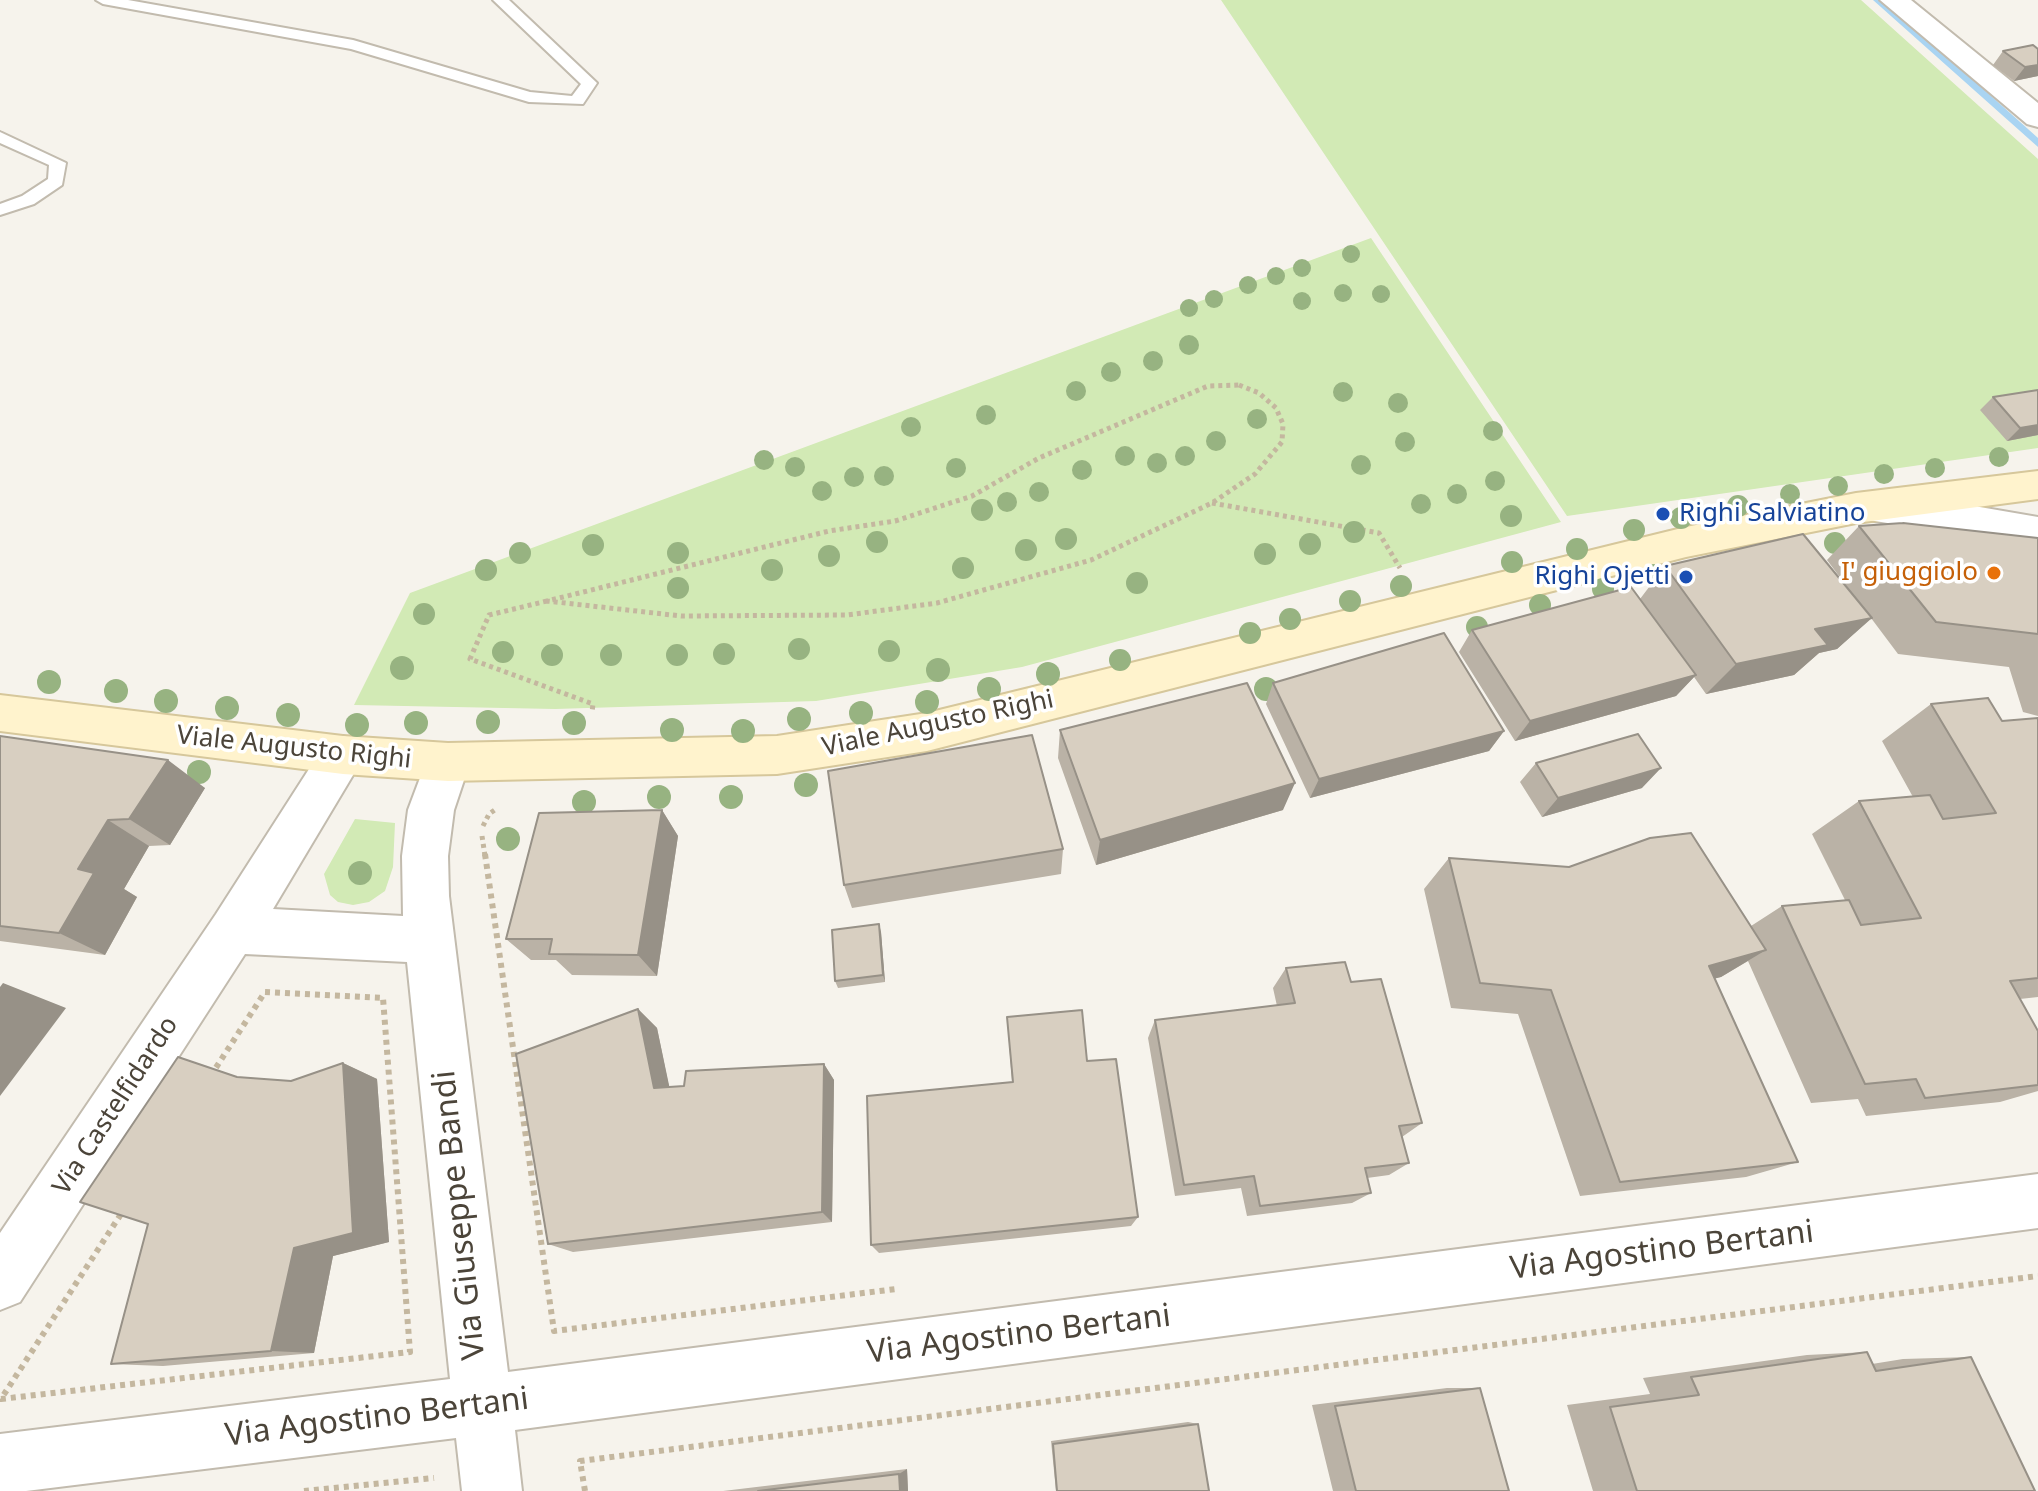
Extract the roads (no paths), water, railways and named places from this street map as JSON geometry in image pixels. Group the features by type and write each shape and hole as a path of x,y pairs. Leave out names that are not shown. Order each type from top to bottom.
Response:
{"main road":[{"name":"Viale Augusto Righi","path":"0,713 343,755 448,762 777,755 886,740 1663,547 1856,508 2031,487"}],"street":[{"path":"1894,0 2038,118"},
{"name":"Viale Augusto Righi","path":"1856,508 1904,509 2038,532"},
{"name":"Via Castelfidardo","path":"0,1282 233,930 343,755"},
{"name":"Via Giuseppe Bandi","path":"448,762 431,810 425,856 425,896 492,1491"},
{"path":"233,930 429,940"},
{"name":"Via Agostino Bertani","path":"0,1464 481,1405 2038,1201"}],"lane":[{"path":"103,0 353,45 529,97 577,101 589,83 500,0"},
{"path":"0,137 58,163 56,181 28,200 0,210"}],"waterway":[{"path":"1878,0 2038,144"}],"place":[{"name":"Righi Salviatino","path":"1663,514"},
{"name":"I' giuggiolo","path":"1994,573"},
{"name":"Righi Ojetti","path":"1686,577"}]}
